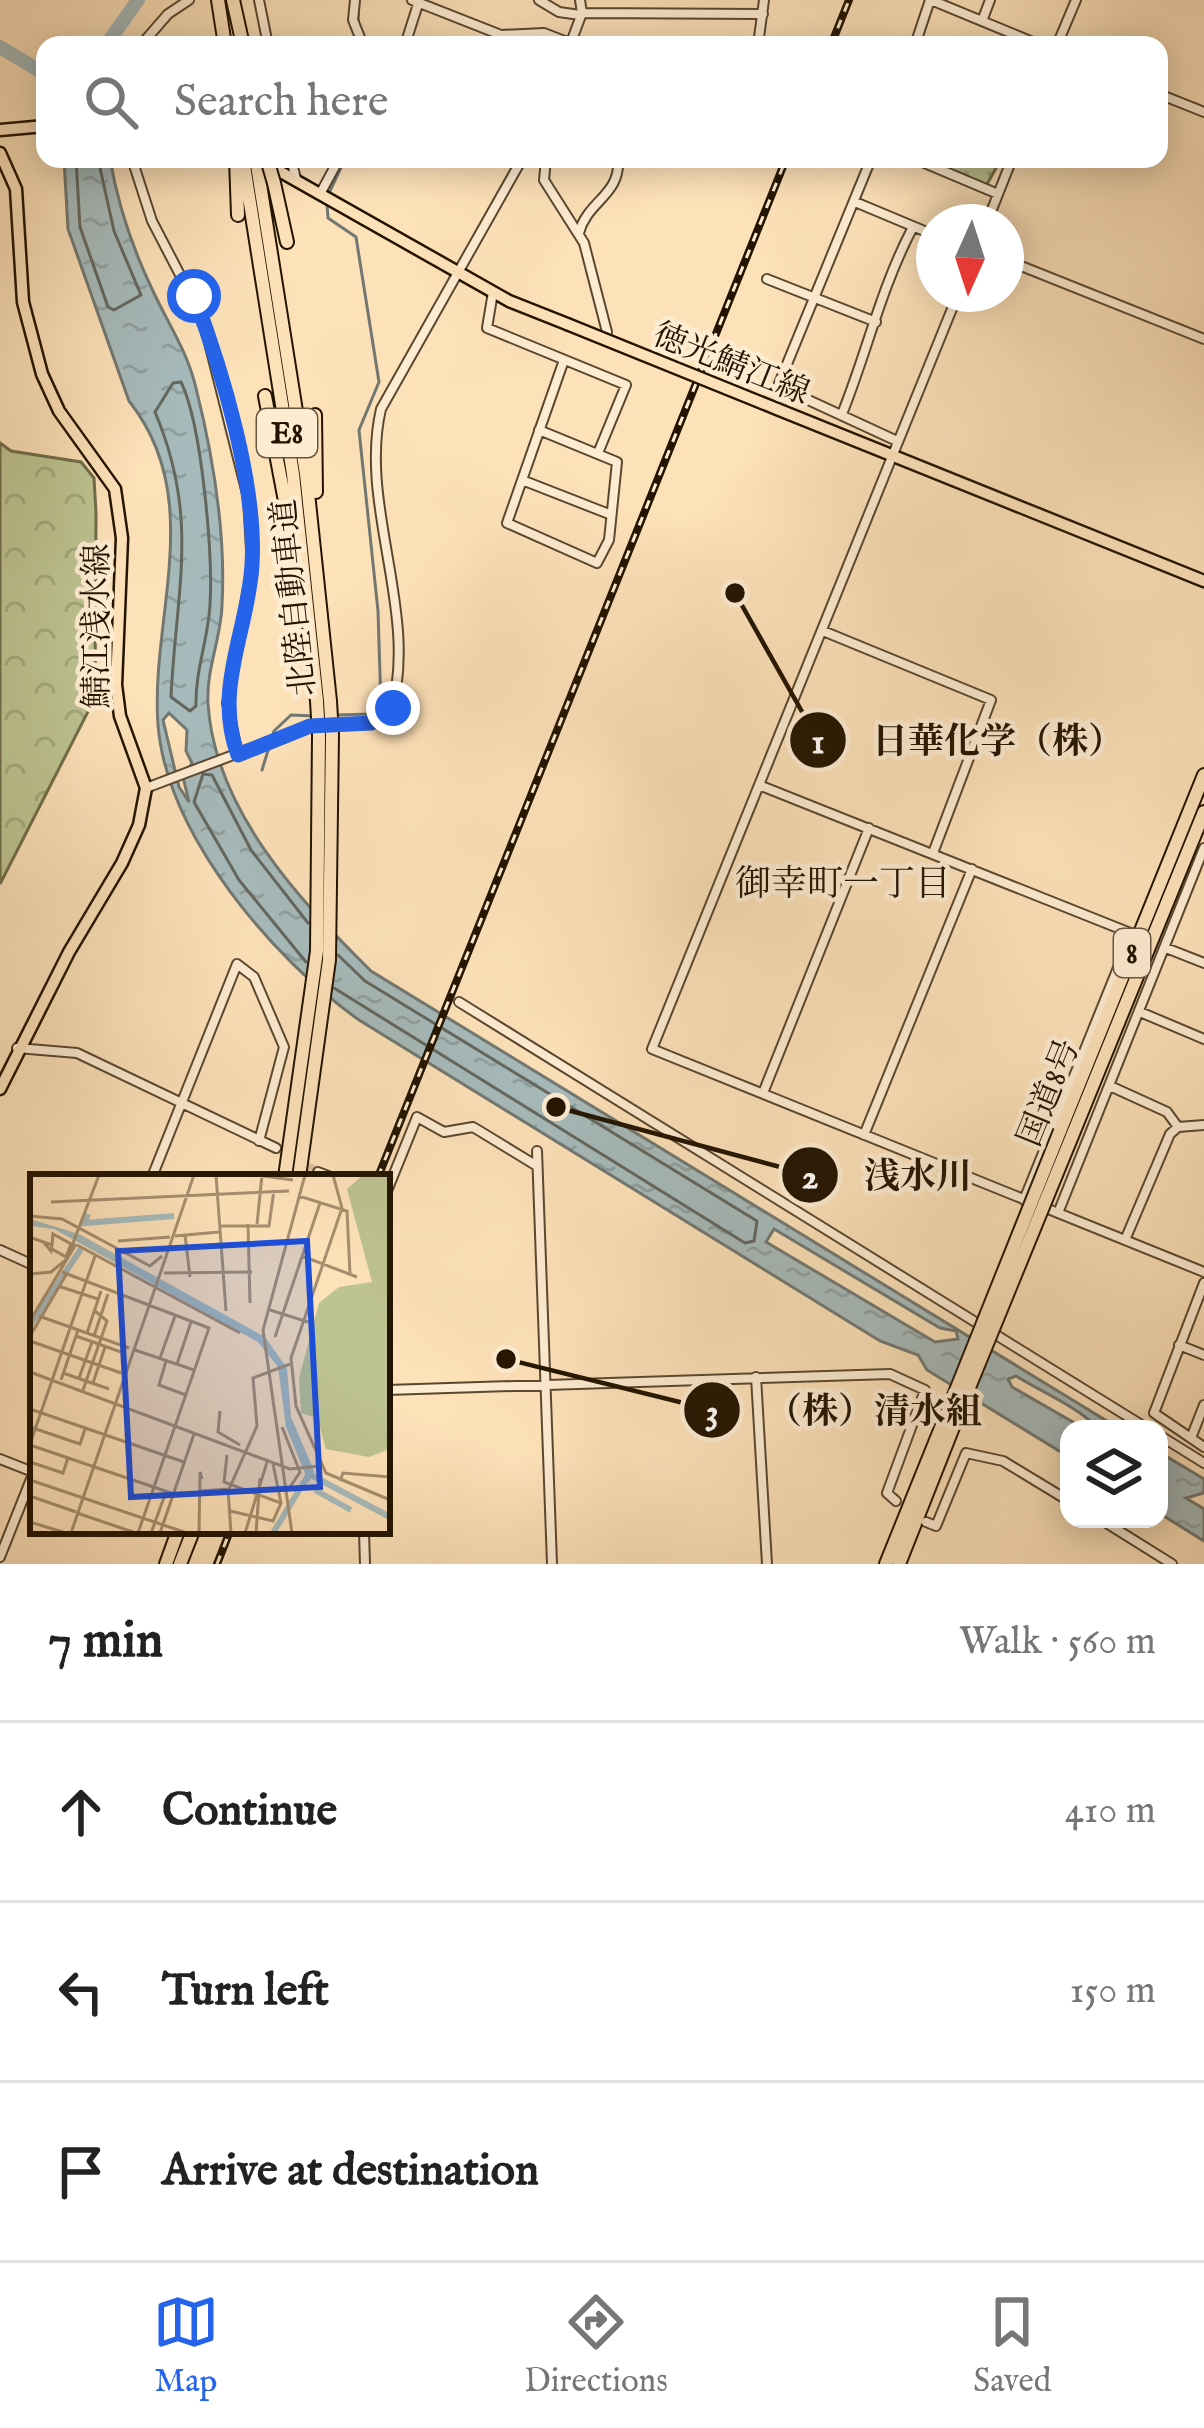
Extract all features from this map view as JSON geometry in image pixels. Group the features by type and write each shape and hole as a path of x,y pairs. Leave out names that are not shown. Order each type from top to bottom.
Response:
{"highway":[{"path":"218,0 222,36"},
{"path":"233,0 239,36"},
{"path":"238,215 246,168"},
{"name":"北陸自動車道","path":"248,168 307,474 334,883 299,1174"},
{"path":"270,168 286,242"},
{"path":"265,396 320,654"},
{"path":"315,415 320,654"},
{"name":"北陸自動車道","path":"286,1174 317,1022 325,735"},
{"name":"国道8号","path":"1066,1134 1136,934 1204,775"},
{"name":"国道8号","path":"886,1564 1204,812"},
{"name":"国道8号","path":"899,1564 956,1405"},
{"path":"166,1564 177,1534"},
{"path":"180,1564 192,1534"}],"main road":[{"name":"鯖江浅水線","path":"0,152 18,204 23,302 42,374 58,411 115,488 122,538 116,685 120,716 152,788"},
{"name":"徳光鯖江線","path":"261,168 296,181 493,292 1204,581"},
{"path":"0,1089 17,1048 122,863 152,788"}],"street":[{"path":"149,36 189,0"},
{"path":"259,0 266,36"},
{"path":"355,0 352,20 359,36"},
{"path":"539,0 560,12 581,14 763,14"},
{"path":"574,36 580,0"},
{"path":"759,36 764,0"},
{"path":"917,36 931,0 1018,36"},
{"path":"982,21 990,0"},
{"path":"1062,36 1076,0"},
{"path":"407,36 417,1 501,35 552,36"},
{"path":"1168,98 1204,112"},
{"path":"135,168 152,220 202,319 248,497 252,567 227,703 236,756"},
{"path":"293,168 296,181"},
{"path":"320,194 334,168"},
{"path":"152,788 310,726 371,723 390,715 393,611 377,425 455,272 517,168"},
{"path":"545,168 544,180 579,234 607,332"},
{"path":"579,234 583,216 614,188 617,168"},
{"path":"868,168 778,386 897,441"},
{"path":"936,168 998,194"},
{"path":"994,204 1008,168"},
{"path":"855,202 916,230"},
{"path":"842,414 877,308 912,229"},
{"path":"1024,267 1204,339"},
{"path":"767,280 876,322"},
{"path":"493,292 487,328 626,385 598,453"},
{"path":"951,312 652,1049 1204,1271"},
{"path":"539,430 617,462 609,540 597,563 506,524 523,480 539,430 564,360"},
{"path":"523,480 610,514"},
{"path":"823,631 991,700 933,853"},
{"path":"759,785 1136,934 1024,1200"},
{"path":"763,1093 869,828"},
{"path":"1058,1213 1204,848"},
{"path":"864,1135 972,869"},
{"path":"1166,948 1203,959"},
{"path":"153,1174 237,964 254,976 284,1047 259,1141"},
{"path":"459,1002 1133,1420"},
{"path":"1140,1012 1204,1039"},
{"path":"17,1048 77,1053 276,1148"},
{"path":"1110,1085 1167,1112 1178,1126"},
{"path":"390,1183 416,1117 444,1132 472,1127 538,1167"},
{"path":"1125,1240 1162,1146 1178,1126 1204,1125"},
{"path":"538,1151 551,1564"},
{"path":"318,1172 324,1174"},
{"path":"0,1250 30,1264"},
{"path":"1204,1283 1154,1413 1204,1447"},
{"path":"1179,1345 1204,1354"},
{"path":"390,1390 890,1374 925,1390 886,1493 896,1501"},
{"path":"756,1377 767,1564"},
{"path":"1191,1438 1204,1406"},
{"path":"1168,1441 1204,1463"},
{"path":"926,1522 936,1526 966,1453 1003,1461 1060,1496"},
{"path":"0,1459 30,1472"},
{"path":"0,1557 30,1481"},
{"path":"1114,1528 1172,1564"},
{"path":"364,1534 365,1564"}],"green space":[{"path":"942,168 996,168 986,186"},
{"path":"0,443 11,451 81,462 94,478 96,513 95,698 0,884"}],"water":[{"path":"65,168 112,168 132,242 192,374 220,523 221,618 208,691 214,743 244,816 290,883 371,971 1105,1420 1088,1420 1016,1376 1008,1379 1012,1387 1069,1420 1060,1420 1060,1451 927,1370 918,1355 880,1341 359,1020 293,964 260,929 203,851 166,767 158,725 158,684 170,518 165,478 152,439 129,401 68,229","holes":["169,713 187,730 186,751 192,763 183,777 189,802 179,787 163,720","774,1229 940,1328 956,1331 958,1339 935,1342 766,1242"]},
{"path":"1168,1457 1204,1479 1204,1493 1186,1498 1204,1509 1204,1541 1168,1519"}],"waterway":[{"path":"112,36 138,0"},
{"path":"359,0 358,23 364,36"},
{"path":"0,47 36,69"},
{"path":"328,195 341,168"},
{"path":"327,204 328,218 356,237 379,382 359,430 378,611 381,706 370,714 337,715"},
{"path":"262,770 274,731 291,715 315,716"}],"tunnel":[{"path":"276,1148 318,1172"}],"railway":[{"path":"835,36 849,0"},
{"path":"379,1174 782,168"},
{"path":"217,1564 229,1534"}],"place":[{"name":"日華化学（株）","path":"735,593"},
{"name":"浅水川","path":"556,1107"},
{"name":"（株）清水組","path":"506,1359"}],"district":[{"name":"御幸町一丁目","path":"843,882"}],"route":[{"path":"194,296 241,464 252,529 250,583 227,703 238,755 310,726 371,723 390,715 393,708"}]}
